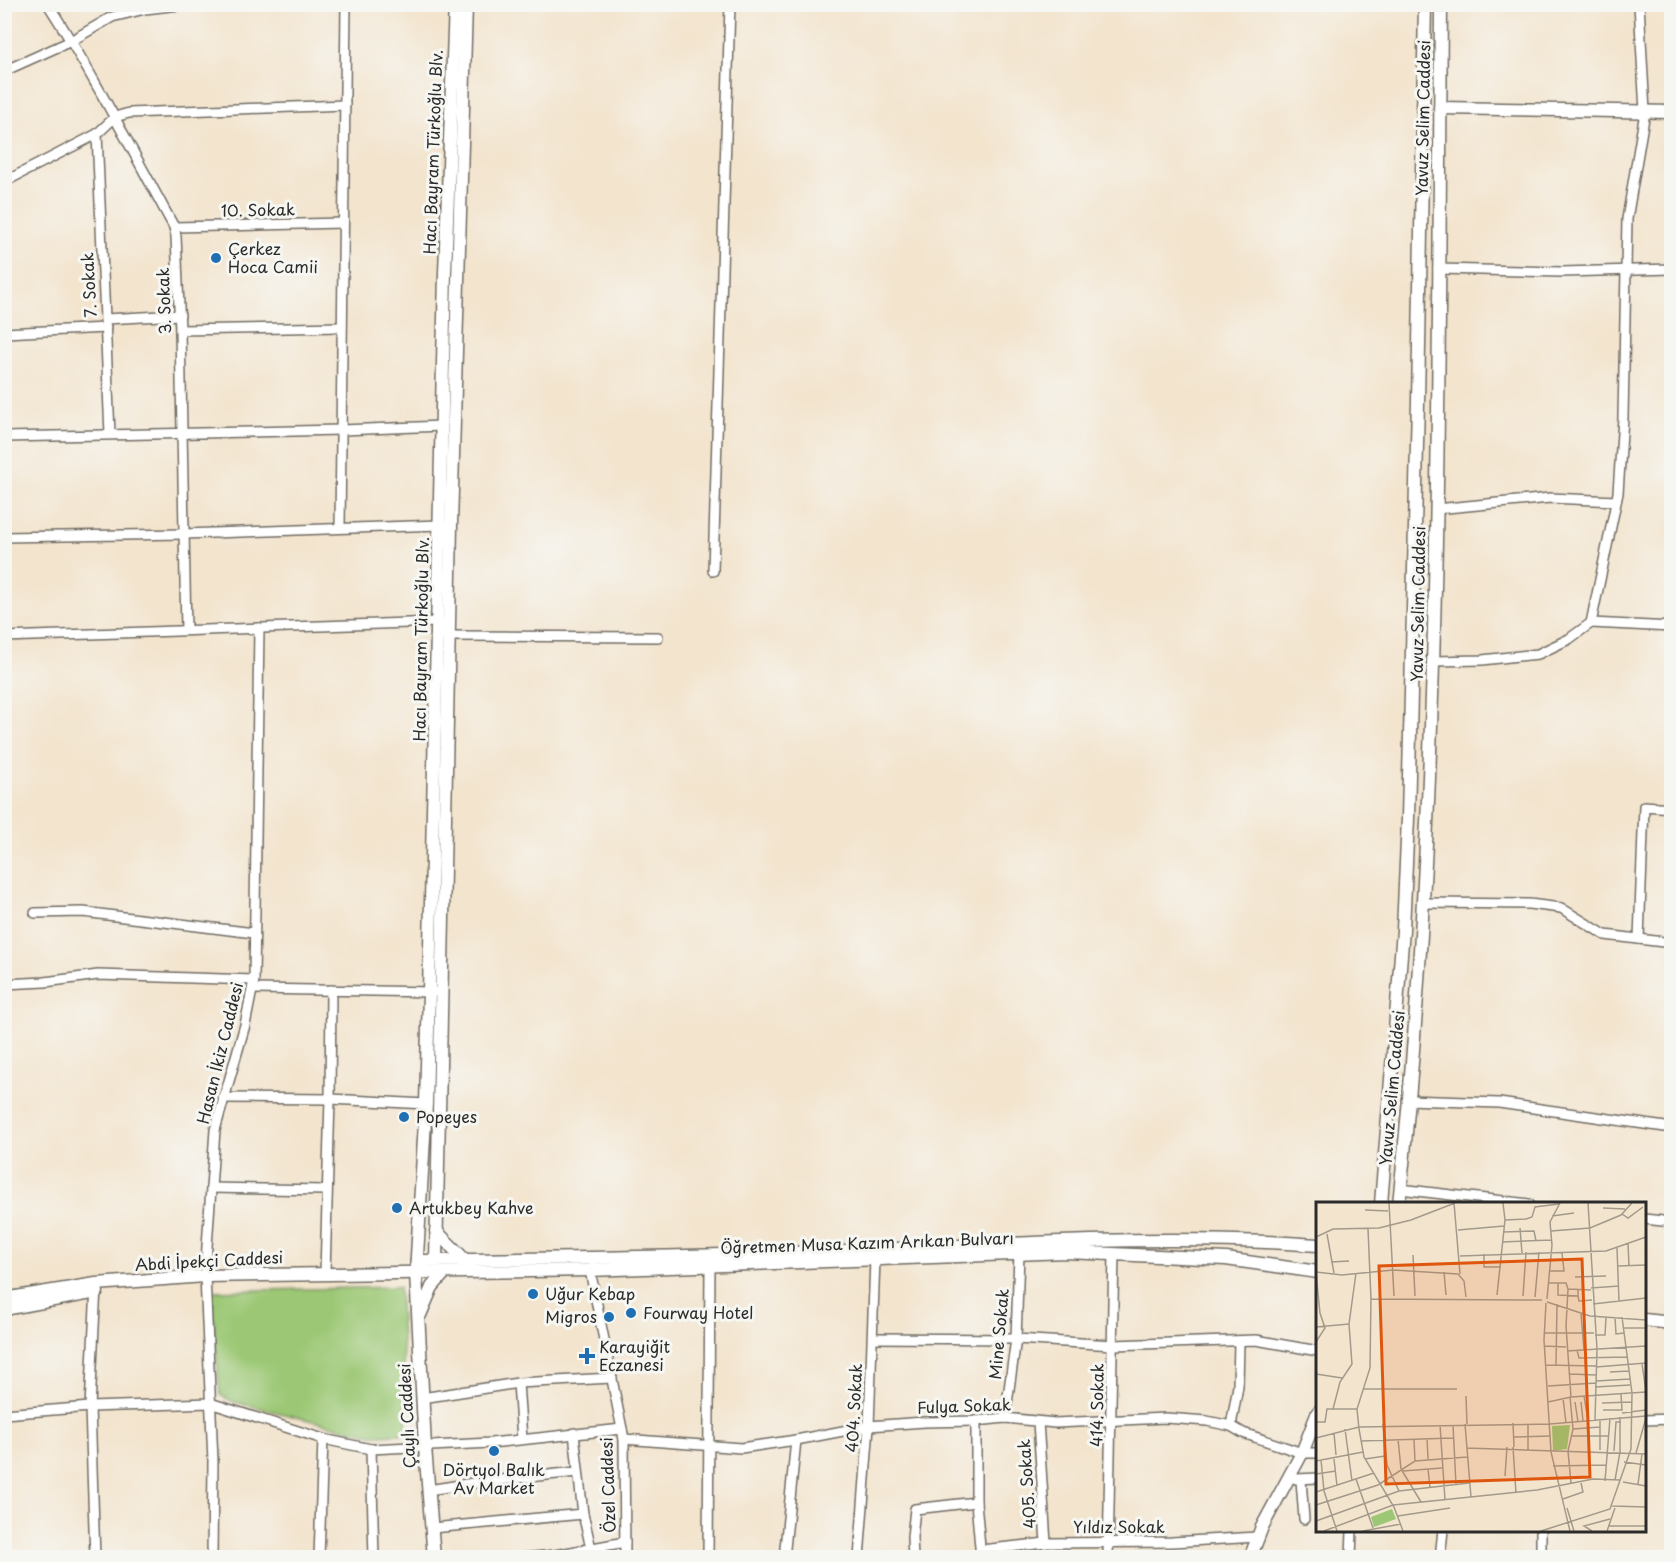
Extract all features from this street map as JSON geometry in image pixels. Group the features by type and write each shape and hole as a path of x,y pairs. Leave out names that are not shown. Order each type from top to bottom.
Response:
{"street":[{"name":"3. Sokak","path":"48,4 115,117 174,227 176,236 180,315 186,630"},
{"path":"4,71 71,41 112,17 145,9 188,4"},
{"path":"340,527 346,4"},
{"name":"Hacı Bayram Türkoğlu Blv.","path":"443,636 438,622 445,261 455,4"},
{"name":"Hacı Bayram Türkoğlu Blv.","path":"435,1261 435,992 443,636 466,4"},
{"path":"713,571 730,4"},
{"name":"Yavuz Selim Caddesi","path":"1381,1202 1403,930 1412,662 1425,4"},
{"name":"Yavuz Selim Caddesi","path":"1399,1202 1424,903 1434,661 1441,4"},
{"path":"1591,623 1616,501 1623,418 1627,219 1645,112 1639,4"},
{"path":"4,182 98,134 115,117 129,113 345,105"},
{"path":"1440,108 1671,112"},
{"name":"7. Sokak","path":"98,134 110,434"},
{"name":"10. Sokak","path":"174,227 343,223"},
{"path":"1438,269 1562,272 1671,269"},
{"path":"4,333 180,315"},
{"path":"180,330 342,327"},
{"path":"4,436 442,426"},
{"path":"1436,509 1550,498 1616,501"},
{"path":"4,537 184,534 440,525"},
{"path":"4,636 438,622"},
{"path":"1412,662 1482,660 1538,654 1569,639 1591,623 1671,627"},
{"name":"Hasan İkiz Caddesi","path":"212,1557 213,1461 205,1276 215,1131 245,1025 254,984 259,628"},
{"path":"443,636 657,637"},
{"path":"1639,939 1644,806 1671,807"},
{"path":"1424,903 1529,904 1561,908 1605,935 1671,943"},
{"path":"35,913 83,912 254,933"},
{"path":"4,984 45,982 98,975 331,990 435,992"},
{"path":"325,1273 331,990"},
{"name":"Hacı Bayram Türkoğlu Blv.","path":"416,1267 435,992"},
{"path":"223,1098 426,1104"},
{"path":"1407,1100 1499,1103 1671,1128"},
{"path":"211,1188 326,1190"},
{"path":"1400,1189 1520,1202"},
{"path":"1646,1219 1671,1222"},
{"path":"436,1231 465,1260"},
{"name":"Öğretmen Musa Kazım Arıkan Bulvarı","path":"416,1267 435,1261 465,1260 710,1265 874,1259 1174,1241 1282,1242 1316,1245"},
{"name":"Öğretmen Musa Kazım Arıkan Bulvarı","path":"416,1267 444,1273 791,1254 1019,1249 1226,1259 1316,1272"},
{"name":"Mine Sokak","path":"1005,1418 1016,1339 1019,1249"},
{"name":"414. Sokak","path":"1108,1557 1114,1253"},
{"name":"404. Sokak","path":"859,1557 869,1426 874,1259"},
{"name":"Özel Caddesi","path":"589,1264 623,1434 626,1557"},
{"path":"708,1557 706,1514 709,1445 710,1265"},
{"name":"Abdi İpekçi Caddesi","path":"4,1299 205,1276 325,1273 416,1267"},
{"name":"Çaylı Caddesi","path":"416,1267 425,1447 434,1557"},
{"path":"418,1322 432,1287 444,1273"},
{"path":"4,1309 96,1288 90,1407 95,1557"},
{"path":"1646,1320 1671,1323"},
{"path":"873,1338 1016,1339 1113,1345 1256,1340 1316,1351"},
{"path":"1231,1426 1238,1386 1239,1342"},
{"path":"422,1398 518,1383 612,1378"},
{"path":"518,1383 522,1439"},
{"name":"Fulya Sokak","path":"4,1414 90,1407 210,1403 323,1439 371,1449 491,1443 574,1433 623,1434 741,1448 869,1426 924,1422 1005,1418 1038,1422 1176,1419 1207,1421 1231,1426 1243,1433 1302,1453 1316,1453"},
{"path":"1250,1557 1257,1537 1302,1453 1316,1415"},
{"path":"1646,1420 1671,1419"},
{"path":"976,1421 976,1502 981,1554"},
{"name":"405. Sokak","path":"1038,1422 1046,1543"},
{"path":"574,1433 583,1514 591,1548"},
{"path":"319,1557 323,1439"},
{"path":"784,1557 796,1440"},
{"path":"371,1449 374,1557"},
{"path":"428,1490 578,1472"},
{"path":"1288,1478 1301,1480 1316,1478"},
{"path":"1301,1480 1304,1519"},
{"path":"913,1557 912,1537 915,1509 976,1502"},
{"path":"432,1527 583,1514"},
{"path":"1351,1557 1352,1532"},
{"path":"1440,1557 1443,1532"},
{"path":"1541,1532 1541,1557"},
{"name":"Yıldız Sokak","path":"981,1554 1046,1543 1172,1542 1257,1537"},
{"path":"523,1557 555,1555 625,1542"}],"green space":[{"path":"399,1287 407,1429 401,1434 372,1435 234,1402 220,1395 211,1291"}],"place":[{"name":"Çerkez Hoca Camii","path":"216,258"},
{"name":"Popeyes","path":"404,1117"},
{"name":"Artukbey Kahve","path":"397,1208"},
{"name":"Uğur Kebap","path":"533,1294"},
{"name":"Fourway Hotel","path":"631,1313"},
{"name":"Migros","path":"609,1317"},
{"name":"Karayiğit Eczanesi","path":"587,1356"},
{"name":"Dörtyol Balık Av Market","path":"494,1451"}]}
